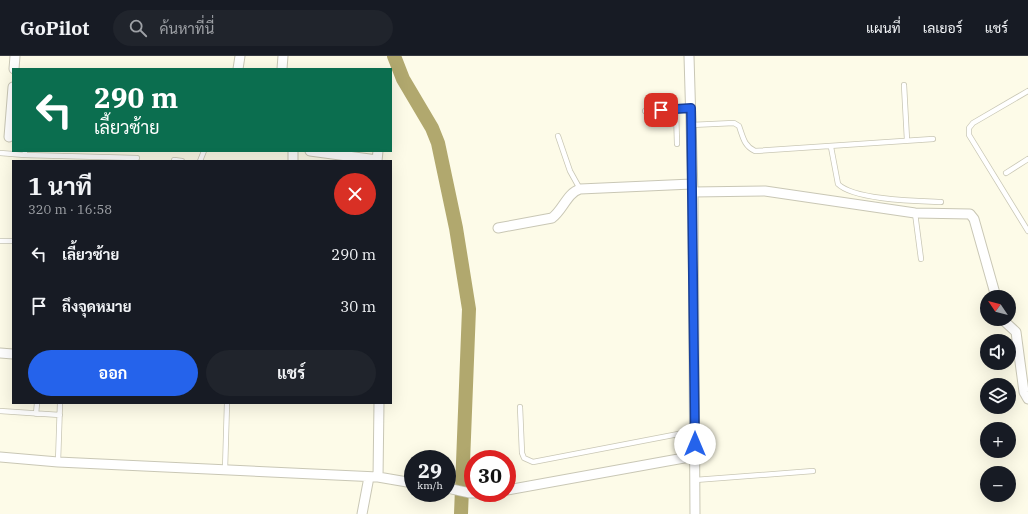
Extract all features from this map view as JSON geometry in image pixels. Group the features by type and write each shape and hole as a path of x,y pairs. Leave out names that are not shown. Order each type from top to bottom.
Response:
{"street":[{"path":"14,68 15,56"},
{"path":"238,68 240,56"},
{"path":"282,68 283,56"},
{"path":"689,56 693,188 695,514"},
{"path":"7,137 12,95"},
{"path":"316,152 336,155 377,157"},
{"path":"498,228 552,218 558,214 573,193 580,189 693,188 765,191 915,213 970,214 974,219 994,290"},
{"path":"1010,326 1016,332 1024,392 1028,399"},
{"path":"0,353 12,354"},
{"path":"362,514 373,477 379,404"},
{"path":"516,488 695,456"},
{"path":"0,457 58,462 373,477 404,482"}],"lane":[{"path":"904,85 907,140"},
{"path":"1028,91 973,123 969,128 969,135 1028,231"},
{"path":"645,112 691,108"},
{"path":"676,109 677,144"},
{"path":"691,125 727,122 734,123 739,126 745,143 749,148 755,151 933,139"},
{"path":"558,136 570,171 580,189"},
{"path":"831,147 838,184 842,188 855,193 904,200 941,202"},
{"path":"0,153 137,158"},
{"path":"1006,173 1028,159"},
{"path":"915,213 921,259"},
{"path":"0,241 12,241"},
{"path":"36,414 37,404"},
{"path":"58,462 60,404"},
{"path":"225,470 227,404"},
{"path":"520,407 522,453 524,458 533,462 694,431"},
{"path":"0,410 60,415"},
{"path":"695,480 813,471"}],"waterway":[{"path":"394,56 403,79 432,128 438,143 456,228 469,309 461,514"}],"route":[{"path":"661,110 691,108 695,444"}]}
